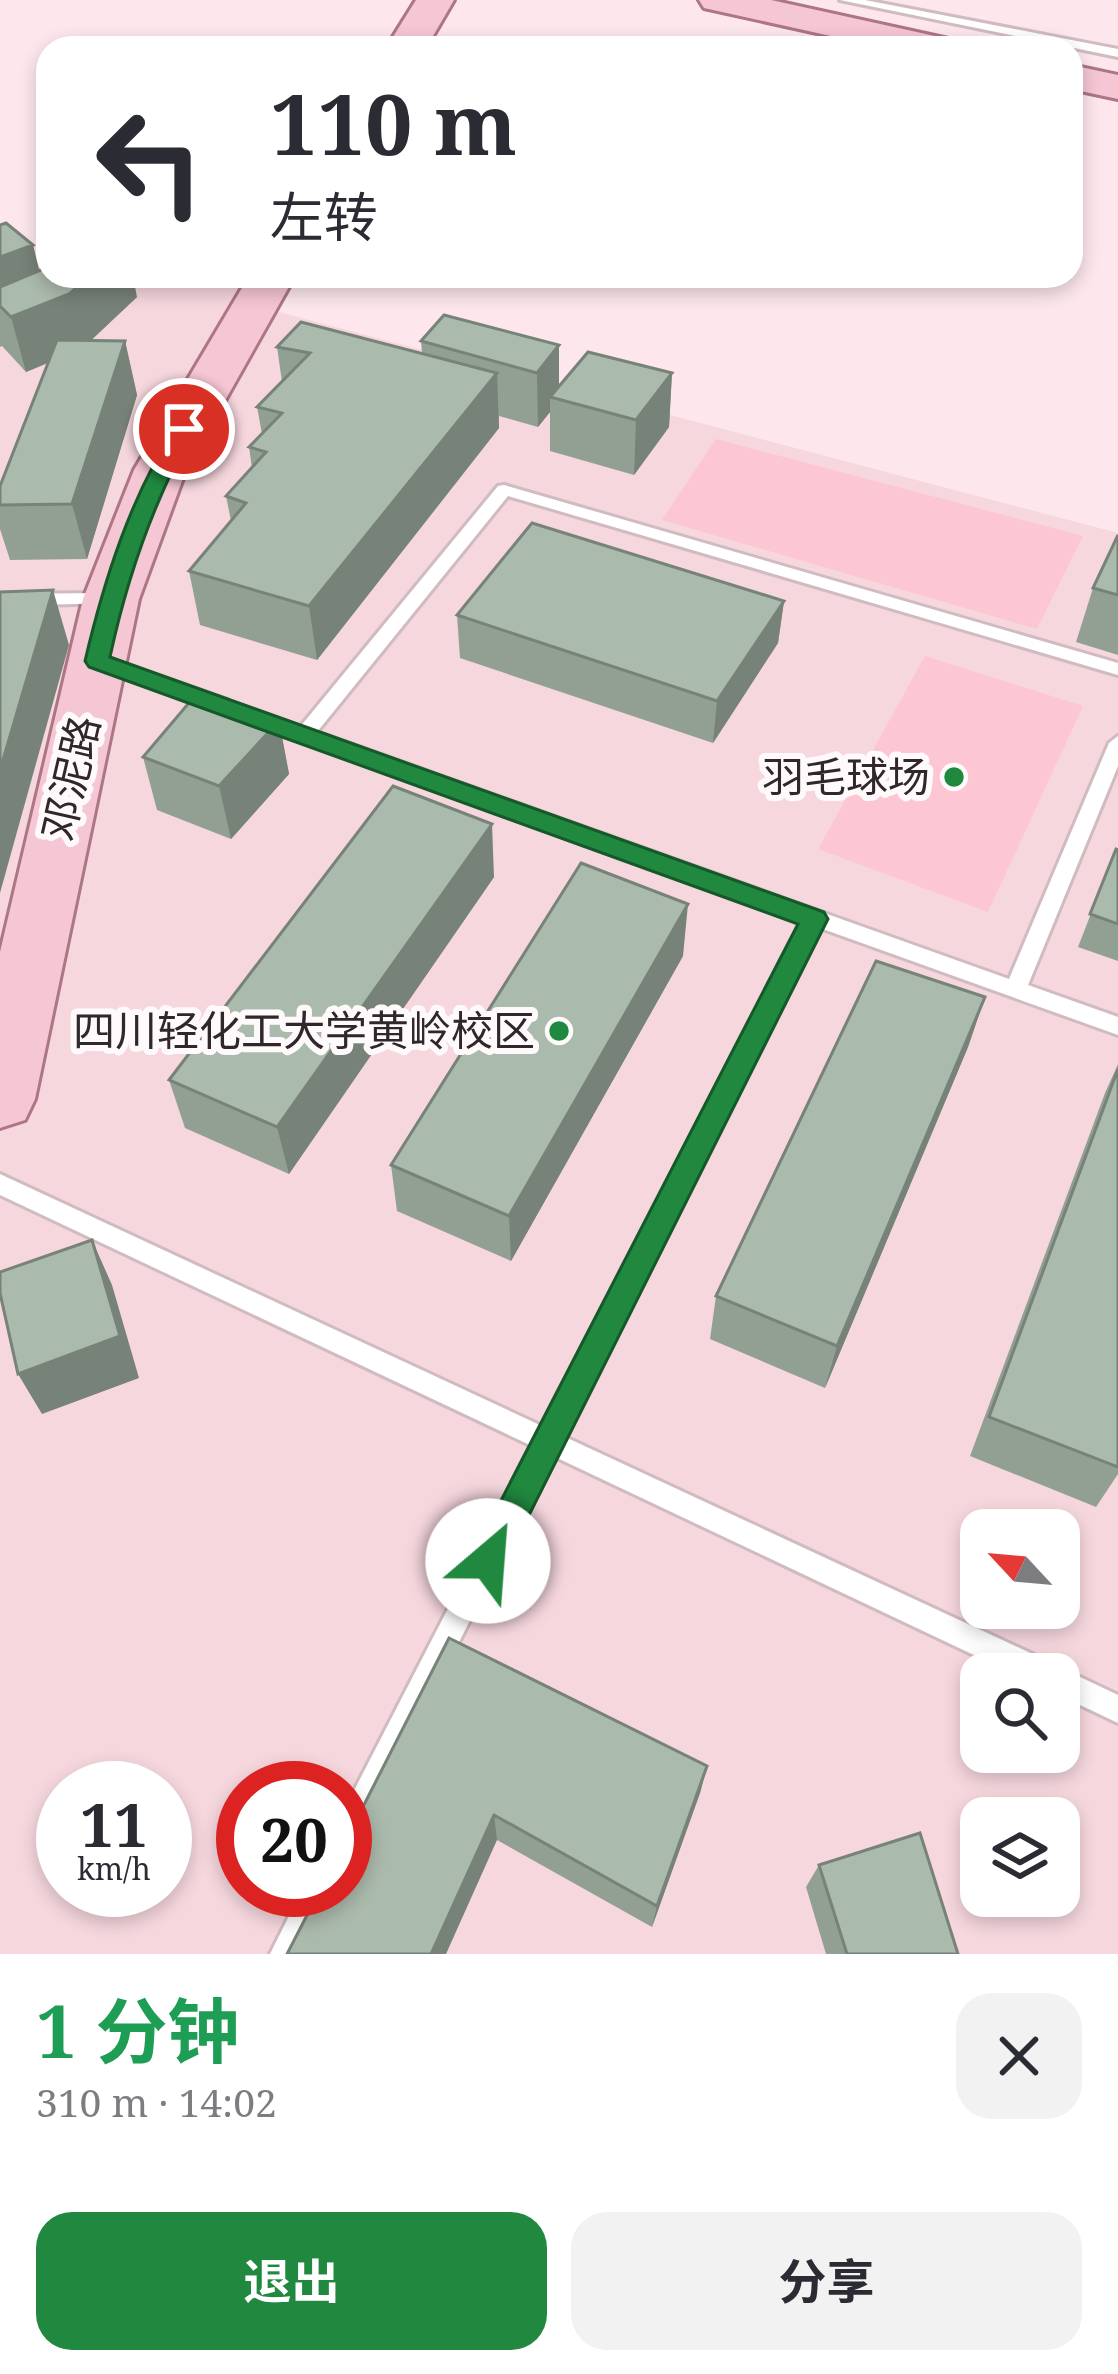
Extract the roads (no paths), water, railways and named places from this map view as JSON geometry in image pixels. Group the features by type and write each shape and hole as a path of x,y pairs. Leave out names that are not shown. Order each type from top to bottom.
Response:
{"main road":[{"path":"413,36 435,0"},
{"path":"718,0 884,36"},
{"path":"1083,80 1118,87"},
{"name":"邓泥路","path":"0,1099 111,599 160,470 265,288"}],"lane":[{"path":"846,0 1031,36"},
{"path":"1083,46 1118,53"},
{"path":"304,735 504,490 1118,669"},
{"path":"0,600 111,599"},
{"path":"97,661 1118,1026"},
{"path":"1015,990 1118,743"},
{"path":"372,1786 814,919"},
{"path":"0,1184 999,1653"},
{"path":"1080,1691 1118,1709"},
{"path":"285,1954 304,1917"}],"place":[{"name":"羽毛球场","path":"954,777"},
{"name":"四川轻化工大学黄岭校区","path":"559,1031"}]}
